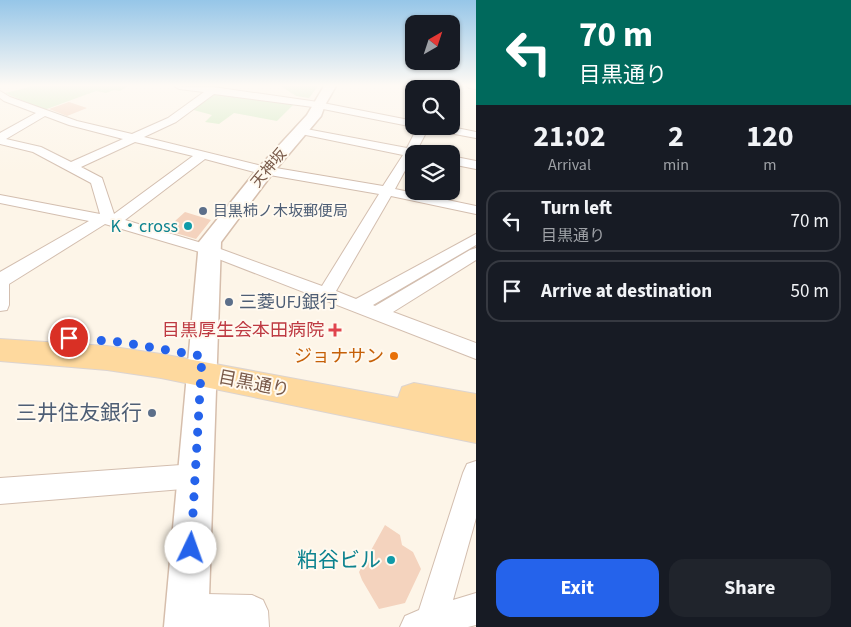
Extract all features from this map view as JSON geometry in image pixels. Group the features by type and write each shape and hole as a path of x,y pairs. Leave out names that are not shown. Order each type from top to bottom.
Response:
{"main road":[{"name":"目黒通り","path":"0,333 120,342 202,365 476,428"},
{"name":"目黒通り","path":"0,350 202,365 476,408"}],"street":[{"path":"0,139 39,115"},
{"path":"51,115 134,138 266,170 387,191 476,210"},
{"path":"71,167 178,115"},
{"name":"天神坂","path":"209,250 212,238 266,170 314,115"},
{"path":"369,115 405,122"},
{"path":"301,131 405,151"},
{"path":"460,132 476,135"},
{"path":"0,139 37,150 97,181 109,220"},
{"path":"0,305 1,279 109,220 203,155"},
{"path":"460,162 476,165"},
{"path":"326,294 387,191 405,166"},
{"path":"0,199 109,220 209,250 476,351"},
{"path":"357,306 476,238"},
{"path":"186,626 209,250"},
{"path":"380,315 382,310 476,253"},
{"path":"423,625 476,473"},
{"path":"0,491 195,476"},
{"path":"423,625 476,609"},
{"path":"186,626 206,610 252,611 253,627"}],"green space":[{"path":"212,115 231,115 219,124 205,122"},
{"path":"246,115 283,115 277,121"}],"building":[{"name":"K・cross","path":"185,212 211,220 196,239 165,230"},
{"name":"粕谷ビル","path":"385,525 400,535 402,545 413,552 421,569 405,603 379,609 359,572"}],"place":[{"name":"目黒柿ノ木坂郵便局","path":"203,211"},
{"name":"K・cross","path":"188,226"},
{"name":"三菱UFJ銀行","path":"229,302"},
{"name":"目黒厚生会本田病院","path":"335,330"},
{"name":"ジョナサン","path":"394,356"},
{"name":"三井住友銀行","path":"152,413"},
{"name":"粕谷ビル","path":"391,560"}],"route":[{"path":"69,338 120,342 202,356 191,548"}]}
